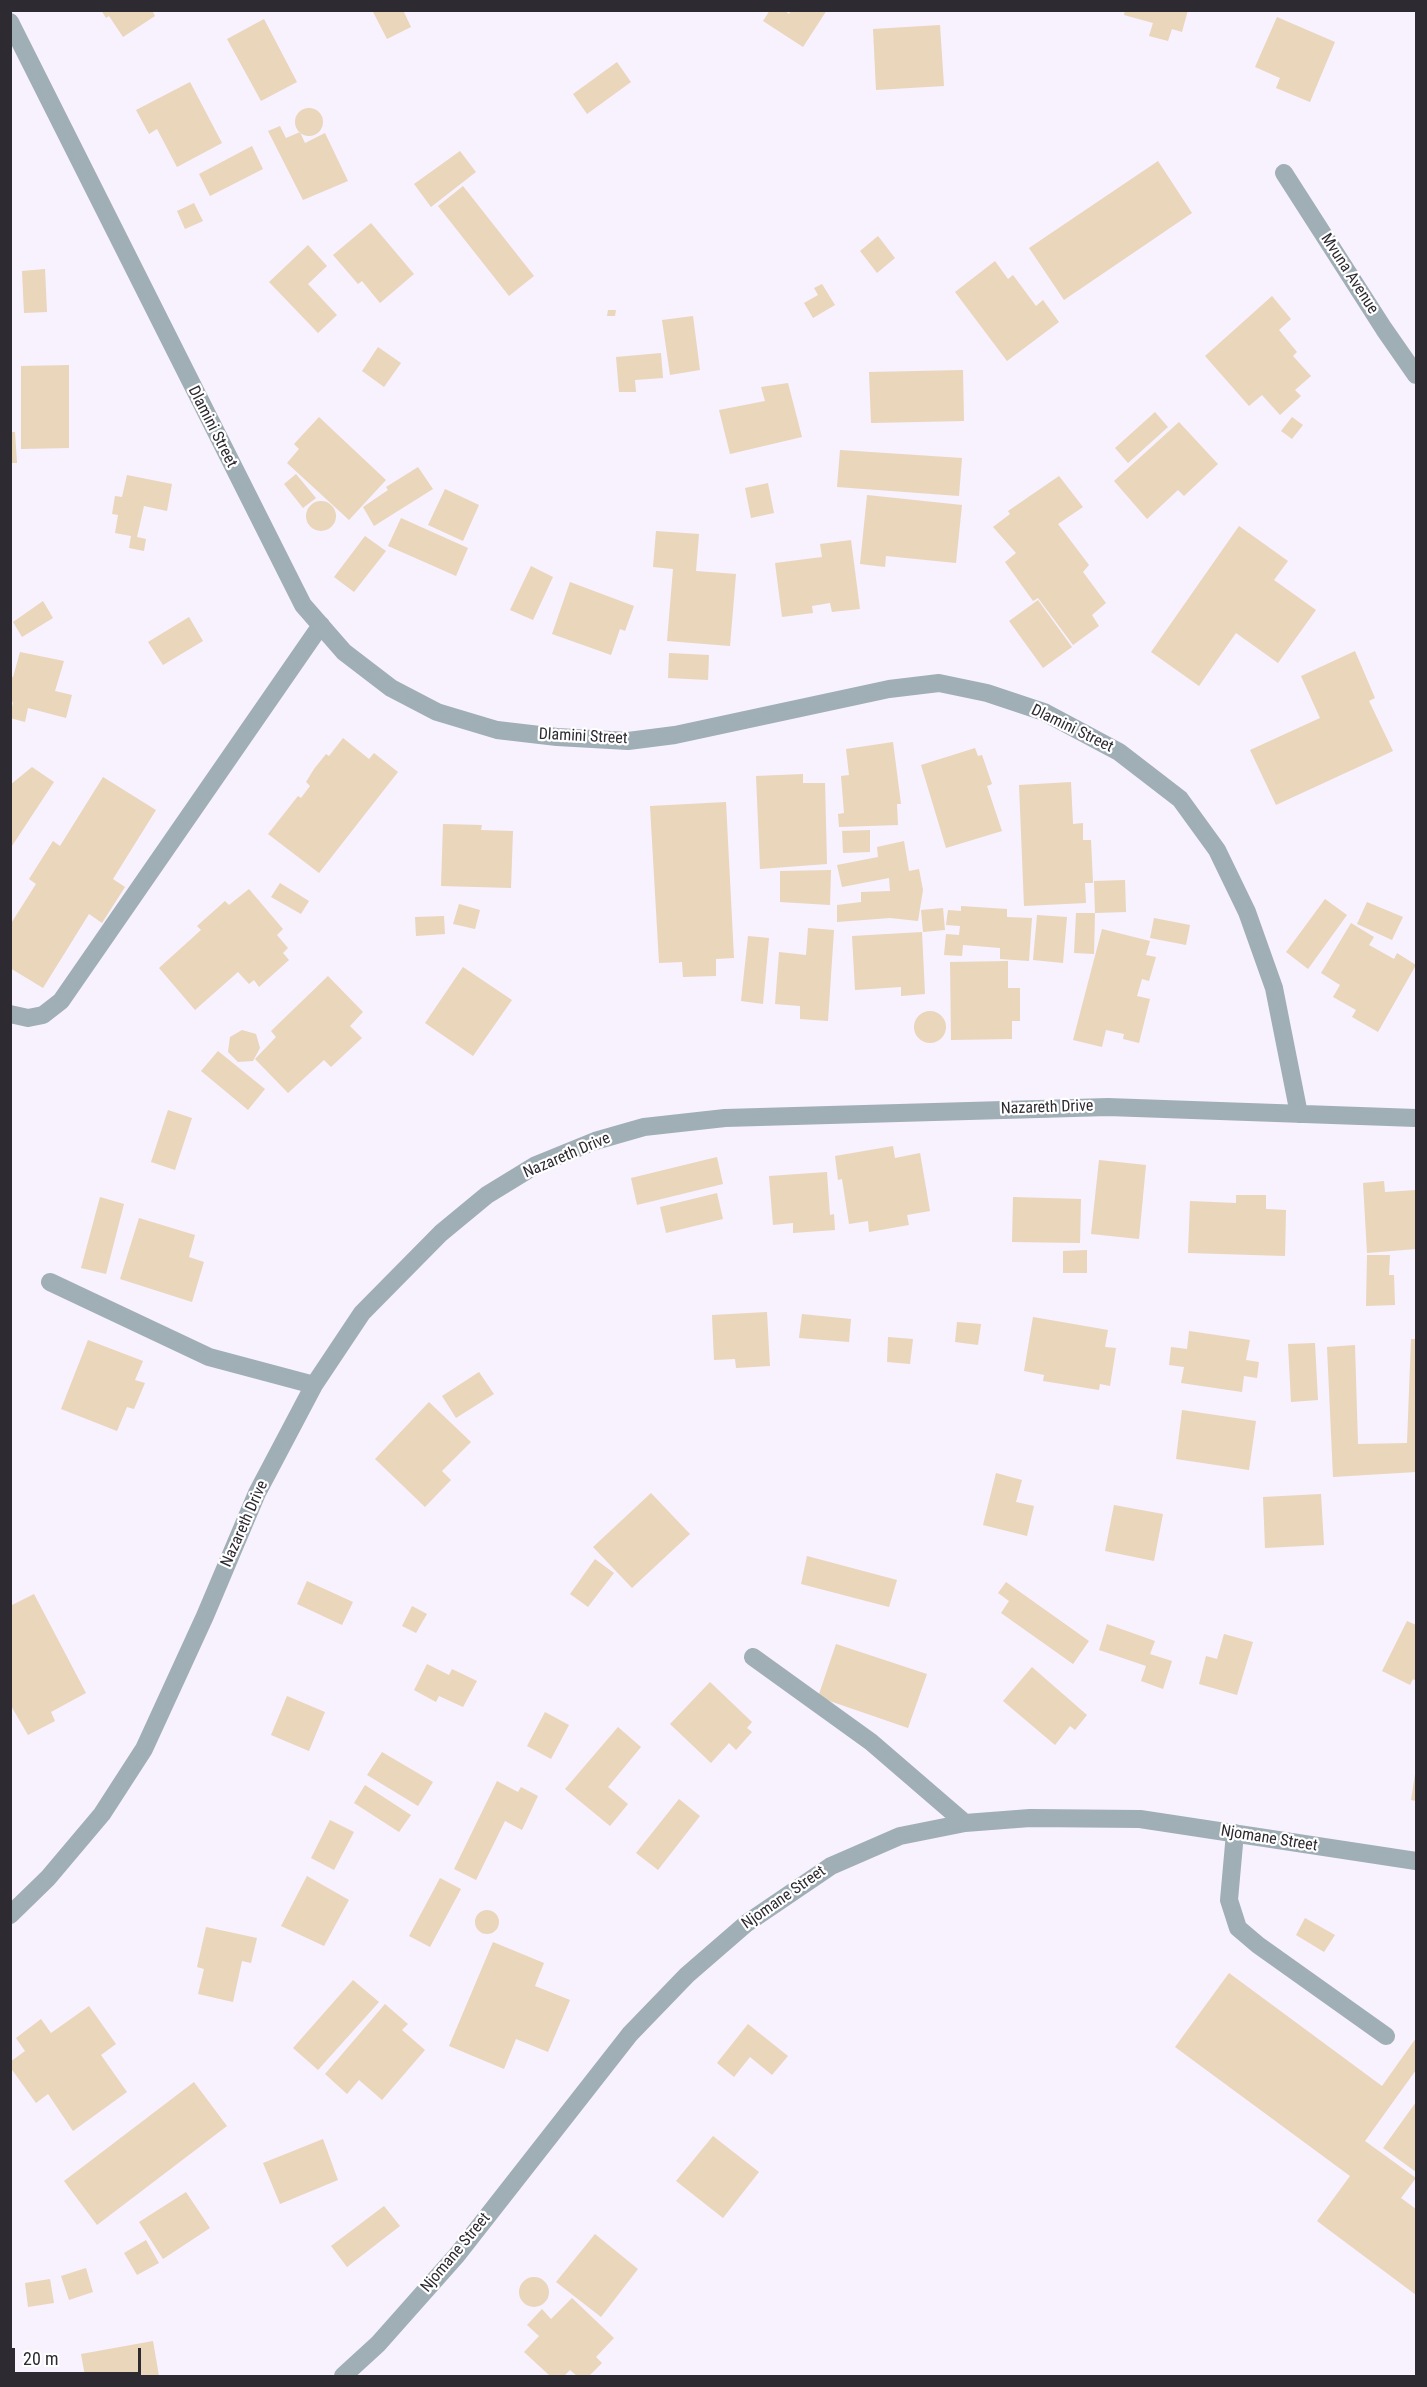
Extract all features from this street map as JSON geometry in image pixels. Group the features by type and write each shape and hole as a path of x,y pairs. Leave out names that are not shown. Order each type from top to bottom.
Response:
{"street":[{"name":"Dlamini Street","path":"10,22 303,605 344,652 400,693 436,712 497,730 527,734 628,741 675,735 889,689 939,683 987,693 1044,712 1119,752 1180,800 1217,850 1247,912 1274,988 1299,1114"},
{"name":"Mvuna Avenue","path":"1284,173 1416,375"},
{"path":"10,1014 28,1018 43,1015 61,1001 321,625"},
{"name":"Nazareth Drive","path":"10,1915 48,1878 102,1814 144,1749 205,1616 257,1493 314,1385 362,1313 441,1233 487,1195 536,1165 595,1141 634,1130 725,1118 1108,1107 1416,1118"},
{"path":"50,1282 209,1357 314,1385"},
{"path":"753,1657 871,1742 965,1823"},
{"name":"Njomane Street","path":"343,2376 378,2344 457,2254 630,2034 687,1975 747,1923 831,1866 900,1836 965,1823 1030,1818 1140,1819 1416,1861"},
{"path":"1235,1833 1229,1900 1238,1928 1258,1945 1386,2036"}],"building":[{"path":"101,10 152,10 155,16 123,37 109,16 106,18"},
{"path":"372,10 403,10 411,27 387,39"},
{"path":"770,10 784,10 789,14 791,10 827,10 803,47 763,21"},
{"path":"1125,10 1188,10 1182,32 1172,29 1168,41 1149,36 1153,23 1124,15"},
{"path":"1277,17 1335,42 1310,102 1276,88 1280,78 1255,67"},
{"path":"264,19 297,82 261,101 227,39"},
{"path":"940,25 944,86 876,90 873,29"},
{"path":"617,62 631,82 587,114 573,94"},
{"path":"190,82 222,143 177,167 157,129 149,134 136,110"},
{"path":"309,108 319,112 323,122 319,132 309,136 299,132 295,122 299,112"},
{"path":"280,126 286,138 300,132 305,143 325,133 348,181 303,200 268,131"},
{"path":"252,146 263,169 210,196 199,174"},
{"path":"460,151 476,172 431,207 414,184"},
{"path":"1158,161 1192,213 1064,300 1029,248"},
{"path":"463,186 534,276 509,296 438,206"},
{"path":"194,203 203,221 185,229 177,211"},
{"path":"371,223 414,274 380,303 362,281 358,284 333,255"},
{"path":"878,236 895,258 877,273 860,251"},
{"path":"308,245 327,266 308,284 337,315 318,333 269,282"},
{"path":"995,261 1008,279 1013,275 1036,306 1043,300 1059,322 1007,361 955,292"},
{"path":"45,269 47,312 24,313 22,271"},
{"path":"822,284 835,305 813,318 804,303 818,295 814,288"},
{"path":"1272,296 1291,319 1279,330 1297,352 1293,356 1311,376 1295,390 1301,396 1280,415 1262,395 1249,406 1205,356"},
{"path":"608,310 616,310 615,316 607,316"},
{"path":"693,316 700,370 670,375 662,320"},
{"path":"378,347 401,363 384,387 362,371"},
{"path":"661,353 663,378 635,380 636,392 619,392 616,357"},
{"path":"69,365 69,448 21,449 21,366"},
{"path":"963,370 964,421 871,423 869,372"},
{"path":"788,383 802,437 730,454 719,410 765,401 761,387"},
{"path":"1155,412 1168,427 1128,463 1115,448"},
{"path":"319,417 386,480 349,520 287,463 299,449 294,444"},
{"path":"1292,417 1303,425 1292,439 1281,431"},
{"path":"1179,422 1218,464 1184,496 1178,490 1147,519 1114,481"},
{"path":"10,432 15,432 17,463 10,463"},
{"path":"840,450 962,458 959,496 837,487"},
{"path":"418,467 433,489 374,526 363,507 388,490 386,487"},
{"path":"296,474 316,498 303,508 284,484"},
{"path":"127,475 172,484 167,511 144,506 137,537 146,539 144,551 129,548 131,536 115,533 118,515 112,514 115,496 122,497"},
{"path":"1059,476 1083,507 1058,524 1089,565 1083,572 1106,603 1092,615 1099,626 1073,645 1038,598 1033,601 1005,562 1016,553 993,527 1010,514 1008,511"},
{"path":"768,483 774,513 751,518 745,488"},
{"path":"445,489 479,505 463,541 428,525"},
{"path":"867,495 962,505 956,563 886,556 885,567 860,564"},
{"path":"321,501 331,506 336,516 331,526 321,531 311,526 306,516 311,506"},
{"path":"401,518 468,548 456,576 388,546"},
{"path":"1239,526 1288,561 1274,580 1316,610 1278,663 1236,633 1199,686 1151,652"},
{"path":"656,531 699,534 696,571 736,574 730,646 667,641 673,569 653,567"},
{"path":"365,536 386,551 354,592 334,577"},
{"path":"851,540 860,609 832,612 830,603 812,606 813,613 782,617 775,563 822,557 820,544"},
{"path":"531,566 553,577 533,620 510,610"},
{"path":"570,582 634,606 625,631 620,629 611,655 552,634"},
{"path":"1038,600 1072,647 1043,668 1009,621"},
{"path":"43,601 53,618 22,637 13,622"},
{"path":"189,617 203,641 163,665 148,642"},
{"path":"1355,651 1375,698 1369,701 1393,751 1276,805 1250,750 1320,718 1301,676"},
{"path":"20,652 64,661 55,691 72,695 66,718 28,708 25,722 10,718 13,702 10,702 10,677 13,677"},
{"path":"669,653 709,655 708,680 668,678"},
{"path":"343,738 369,759 374,753 398,772 319,873 268,834 298,796 301,798 310,786 306,782 314,769 326,754 329,756"},
{"path":"893,742 901,804 897,804 898,825 839,827 838,814 844,813 841,776 849,775 846,749"},
{"path":"975,748 978,756 982,755 992,784 987,786 1002,831 946,848 921,765"},
{"path":"32,767 54,782 10,849 10,785"},
{"path":"803,774 803,783 825,783 827,864 760,869 756,776"},
{"path":"103,777 156,810 113,879 125,887 102,923 89,914 43,988 10,968 10,925 36,884 29,879 53,841 60,846"},
{"path":"1071,782 1073,824 1083,823 1083,840 1091,840 1093,883 1085,883 1086,903 1024,906 1019,785"},
{"path":"726,802 734,958 716,959 716,976 683,977 682,962 659,963 650,806"},
{"path":"443,824 482,825 481,830 513,831 511,888 441,886"},
{"path":"870,830 870,852 843,853 842,831"},
{"path":"904,841 909,871 919,869 923,890 918,921 890,918 837,922 837,905 861,902 861,892 890,891 889,878 842,887 837,865 878,857 877,847"},
{"path":"831,870 830,905 780,902 780,871"},
{"path":"1125,880 1126,912 1095,913 1094,881"},
{"path":"280,883 309,901 301,914 271,897"},
{"path":"249,889 283,929 277,935 288,948 283,953 289,960 259,987 254,980 249,984 238,972 195,1010 159,968 201,930 197,926 225,901 229,905"},
{"path":"1325,899 1347,915 1308,969 1286,952"},
{"path":"1367,902 1403,917 1392,940 1357,924"},
{"path":"459,904 480,910 475,929 453,924"},
{"path":"961,906 1007,909 1007,917 1032,918 1029,961 1000,959 1000,948 963,945 962,956 944,955 946,934 959,935 960,926 946,925 948,910 961,911"},
{"path":"943,908 945,930 923,932 921,910"},
{"path":"1076,913 1095,913 1094,954 1074,953"},
{"path":"1037,915 1067,917 1063,963 1033,960"},
{"path":"444,916 445,934 416,936 415,917"},
{"path":"1154,918 1190,925 1186,945 1150,938"},
{"path":"1351,923 1374,937 1369,945 1394,959 1397,953 1416,965 1378,1032 1352,1017 1356,1010 1333,997 1340,985 1321,973"},
{"path":"808,928 834,930 828,1021 800,1019 800,1006 775,1004 779,952 806,955"},
{"path":"1102,929 1150,941 1146,955 1156,957 1149,981 1142,979 1137,996 1150,999 1139,1043 1123,1039 1124,1034 1106,1030 1102,1047 1073,1040"},
{"path":"922,932 925,994 901,996 901,987 855,990 852,936"},
{"path":"748,936 769,938 763,1004 741,1001"},
{"path":"1008,961 1008,988 1020,988 1020,1021 1012,1021 1012,1039 951,1040 950,962"},
{"path":"463,967 512,1000 473,1056 425,1023"},
{"path":"328,976 363,1012 350,1026 362,1038 331,1067 324,1060 288,1093 255,1059 276,1037 271,1031"},
{"path":"930,1011 941,1016 946,1027 941,1038 930,1043 919,1038 914,1027 919,1016"},
{"path":"242,1030 256,1034 260,1048 253,1061 238,1062 228,1052 230,1037"},
{"path":"218,1051 265,1089 248,1110 201,1071"},
{"path":"168,1110 192,1118 175,1170 151,1162"},
{"path":"893,1146 895,1158 920,1153 930,1211 907,1215 909,1225 869,1232 868,1221 849,1224 842,1179 838,1180 835,1156"},
{"path":"717,1157 723,1184 637,1205 631,1178"},
{"path":"1099,1160 1146,1165 1139,1239 1091,1234"},
{"path":"827,1172 830,1215 834,1214 835,1230 793,1233 793,1223 773,1225 769,1176"},
{"path":"1384,1181 1385,1192 1416,1190 1416,1249 1367,1253 1363,1183"},
{"path":"717,1193 723,1219 666,1233 660,1207"},
{"path":"1236,1195 1266,1195 1266,1209 1286,1210 1285,1256 1188,1253 1190,1201 1236,1203"},
{"path":"100,1197 124,1204 106,1274 81,1268"},
{"path":"1013,1197 1081,1199 1080,1243 1012,1242"},
{"path":"139,1218 195,1235 189,1257 204,1262 192,1302 120,1279"},
{"path":"1087,1250 1087,1273 1063,1273 1063,1251"},
{"path":"1367,1255 1390,1255 1389,1275 1394,1275 1395,1305 1366,1306"},
{"path":"767,1312 770,1366 736,1368 735,1359 714,1360 712,1315"},
{"path":"802,1314 851,1319 849,1342 799,1338"},
{"path":"1033,1317 1108,1330 1105,1347 1116,1348 1110,1386 1100,1384 1099,1390 1043,1381 1044,1375 1024,1371"},
{"path":"957,1322 981,1324 978,1345 955,1342"},
{"path":"1189,1331 1250,1340 1246,1360 1259,1362 1257,1378 1244,1376 1242,1392 1181,1383 1184,1367 1169,1365 1171,1347 1187,1349"},
{"path":"888,1337 913,1339 910,1364 887,1362"},
{"path":"1411,1339 1416,1339 1416,1472 1333,1477 1327,1347 1355,1345 1358,1444 1407,1443"},
{"path":"88,1340 143,1361 135,1380 145,1383 134,1409 127,1407 117,1431 61,1409"},
{"path":"1315,1343 1318,1400 1291,1402 1288,1344"},
{"path":"479,1372 494,1394 456,1418 442,1396"},
{"path":"429,1402 471,1442 442,1471 451,1480 425,1507 375,1459"},
{"path":"1182,1410 1256,1421 1249,1470 1176,1459"},
{"path":"996,1473 1022,1480 1016,1502 1034,1506 1027,1536 983,1525"},
{"path":"651,1493 690,1534 632,1588 593,1547"},
{"path":"1321,1494 1324,1545 1265,1548 1263,1497"},
{"path":"1114,1505 1163,1514 1154,1561 1105,1551"},
{"path":"807,1556 897,1580 889,1607 801,1584"},
{"path":"595,1559 614,1573 588,1607 570,1594"},
{"path":"307,1581 353,1602 342,1625 297,1604"},
{"path":"1006,1582 1089,1641 1073,1664 1001,1613 1009,1601 998,1593"},
{"path":"34,1594 86,1693 51,1712 55,1721 28,1735 10,1704 10,1606"},
{"path":"412,1606 427,1614 416,1633 402,1626"},
{"path":"1407,1621 1416,1625 1416,1681 1413,1679 1410,1685 1382,1671"},
{"path":"1107,1624 1155,1641 1150,1654 1172,1661 1163,1689 1141,1681 1146,1666 1099,1650"},
{"path":"1224,1634 1253,1642 1237,1695 1199,1684 1206,1656 1217,1659"},
{"path":"836,1644 927,1674 908,1728 818,1697"},
{"path":"427,1664 449,1675 452,1669 477,1681 463,1707 439,1696 436,1702 414,1690"},
{"path":"1032,1667 1087,1715 1075,1730 1070,1726 1055,1745 1003,1701"},
{"path":"710,1682 752,1722 747,1728 752,1732 736,1750 729,1743 711,1763 670,1724"},
{"path":"287,1696 325,1712 309,1751 271,1735"},
{"path":"545,1712 569,1725 551,1759 527,1746"},
{"path":"618,1727 641,1747 608,1787 628,1804 610,1826 565,1789"},
{"path":"382,1752 433,1782 418,1806 367,1775"},
{"path":"1416,1774 1416,1801 1411,1800"},
{"path":"497,1781 518,1792 521,1787 538,1796 522,1830 505,1821 476,1880 454,1869"},
{"path":"365,1785 411,1815 399,1832 354,1803"},
{"path":"679,1799 700,1816 658,1870 636,1853"},
{"path":"330,1820 354,1832 334,1870 311,1858"},
{"path":"307,1876 349,1900 324,1946 281,1926"},
{"path":"440,1878 461,1889 430,1947 409,1936"},
{"path":"487,1910 496,1913 499,1922 496,1931 487,1934 478,1931 475,1922 478,1913"},
{"path":"1305,1918 1335,1935 1324,1952 1296,1935"},
{"path":"206,1927 257,1938 251,1963 242,1961 233,2002 198,1994 204,1969 197,1967"},
{"path":"493,1942 544,1963 535,1986 570,2000 548,2052 516,2039 504,2069 449,2046"},
{"path":"1229,1973 1382,2086 1416,2038 1416,2070 1365,2141 1416,2178 1401,2198 1416,2209 1416,2295 1317,2221 1350,2176 1175,2047"},
{"path":"353,1980 379,2002 318,2070 293,2048"},
{"path":"385,2004 408,2024 402,2030 425,2050 382,2100 359,2080 347,2094 325,2074"},
{"path":"89,2006 116,2044 101,2055 127,2092 73,2131 48,2094 36,2103 10,2067 10,2062 25,2051 16,2038 41,2019 51,2033"},
{"path":"748,2024 788,2056 772,2075 750,2057 734,2077 717,2063"},
{"path":"194,2082 227,2126 97,2225 64,2181"},
{"path":"1416,2102 1416,2172 1383,2148"},
{"path":"713,2136 759,2172 723,2218 676,2181"},
{"path":"323,2139 338,2180 280,2204 263,2163"},
{"path":"186,2192 210,2228 163,2259 139,2222"},
{"path":"384,2206 400,2226 347,2267 331,2246"},
{"path":"595,2234 638,2269 601,2317 556,2282"},
{"path":"146,2240 159,2263 137,2275 124,2253"},
{"path":"86,2268 93,2292 69,2300 61,2276"},
{"path":"534,2277 545,2281 549,2292 545,2303 534,2307 523,2303 519,2292 523,2281"},
{"path":"50,2279 54,2303 28,2307 25,2283"},
{"path":"572,2298 614,2338 596,2357 602,2363 589,2376 577,2376 570,2370 564,2376 550,2376 524,2352 539,2336 527,2325 542,2309 551,2319"},
{"path":"153,2341 159,2376 85,2376 81,2354"}]}
